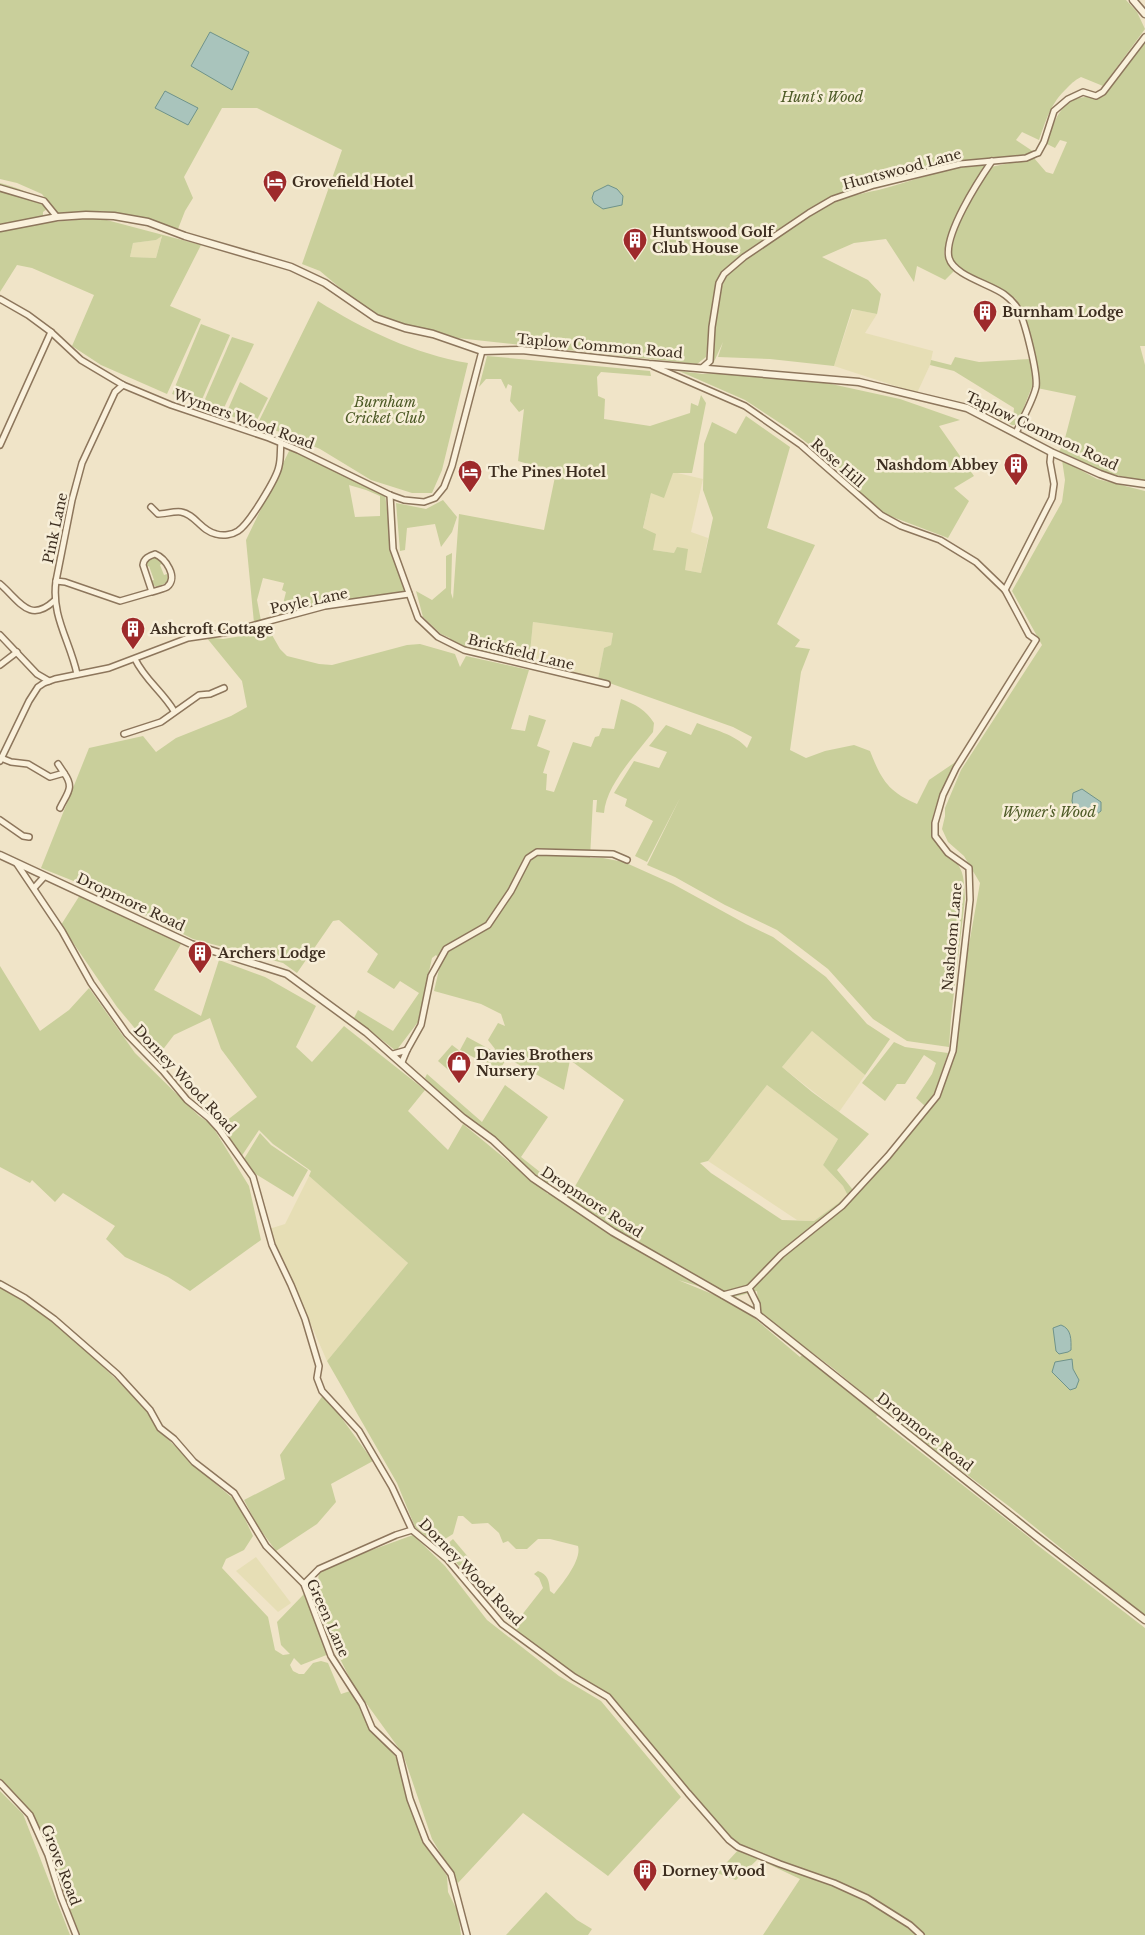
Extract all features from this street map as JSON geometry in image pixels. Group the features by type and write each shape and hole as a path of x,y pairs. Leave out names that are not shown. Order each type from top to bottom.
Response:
{"street":[{"path":"1133,0 1145,14"},
{"name":"Huntswood Lane","path":"702,368 710,361 712,327 719,283 724,274 744,257 809,212 833,199 874,185 936,169 960,164 1026,158 1038,153 1044,142 1054,111 1068,99 1083,92 1096,96 1103,92 1145,37"},
{"path":"992,161 952,230 948,255 952,264 1005,295 1018,309 1033,355 1036,386 1016,433"},
{"path":"0,188 44,200 57,217"},
{"name":"Taplow Common Road","path":"0,228 57,217 114,216 148,222 185,236 291,267 325,283 376,318 405,328 433,334 482,351 522,350 867,384 968,408 1051,452 1100,474 1117,480 1145,484"},
{"name":"Wymers Wood Road","path":"0,299 28,315 51,332 81,360 112,379 179,408 281,443 404,500 424,502 435,498 444,487 452,466 482,351"},
{"path":"0,445 51,332"},
{"name":"Rose Hill","path":"649,364 745,406 801,445 881,516 901,526 940,540 976,562 1005,590"},
{"path":"112,379 116,392"},
{"name":"Pink Lane","path":"77,674 54,601 56,581 72,500 82,463 116,392 123,384"},
{"path":"151,506 158,514 178,511 189,514 202,527 214,534 227,535 238,531 246,524 269,488 279,468 281,443"},
{"path":"1005,590 1052,498 1054,484 1050,462 1051,452"},
{"name":"Brickfield Lane","path":"390,494 393,549 418,618 438,637 464,650 607,684"},
{"path":"56,581 65,582 120,601 152,592 167,587 171,582 172,575 164,559 155,554 143,561 152,592"},
{"path":"0,584 24,606 34,611 44,610 54,601"},
{"name":"Nashdom Lane","path":"749,1288 781,1255 842,1206 888,1156 937,1096 952,1051 970,900 969,868 948,853 935,836 935,824 943,795 956,768 1036,640 1028,635 1005,590"},
{"name":"Poyle Lane","path":"40,684 109,668 188,638 229,632 325,606 410,594"},
{"path":"0,634 37,674 49,681"},
{"path":"0,665 17,652"},
{"path":"135,659 141,672 170,704 174,712"},
{"path":"37,674 40,684 29,701 1,760 28,764 50,777 64,773"},
{"path":"124,734 161,722 199,695 210,694 224,688"},
{"path":"58,764 70,781 71,787 60,808"},
{"path":"0,820 23,836 29,837"},
{"path":"402,1062 421,1025 431,976 446,949 488,925 511,890 528,858 537,852 613,854 627,860"},
{"name":"Dropmore Road","path":"0,855 192,944 287,974 393,1054 449,1107 493,1140 533,1178 612,1232 758,1315 1145,1620"},
{"name":"Dorney Wood Road","path":"17,864 62,932 91,983 128,1034 163,1071 186,1100 214,1123 253,1177 272,1245 306,1319 319,1366 317,1378 322,1391 359,1432 392,1487 412,1530 447,1559 502,1624 567,1673 608,1697 693,1800 729,1840 738,1847 862,1895 904,1921 920,1935"},
{"path":"34,888 44,877"},
{"path":"393,1054 407,1050"},
{"name":"Green Lane","path":"0,1284 25,1298 54,1319 116,1374 150,1410 160,1428 174,1439 194,1462 234,1493 266,1546 304,1584 331,1656 362,1704 372,1728 399,1754 410,1799 426,1841 451,1874 467,1935"},
{"path":"723,1295 749,1288 757,1304 758,1315"},
{"path":"304,1584 319,1569 396,1535 412,1530"},
{"name":"Grove Road","path":"0,1783 30,1815 48,1855 61,1897 76,1935"}],"shaded area":[{"path":"162,235 156,258 130,257 133,243 156,240"},
{"path":"853,309 877,314 865,333 933,351 930,365 917,393 834,366"},
{"path":"673,472 703,479 691,532 708,538 701,573 685,570 674,553 652,550 643,529 651,493"},
{"path":"533,622 613,633 611,645 604,648 598,679 529,663"},
{"path":"812,1031 865,1075 839,1112 782,1067"},
{"path":"767,1085 838,1139 823,1165 843,1186 848,1196 814,1221 797,1220 708,1161"},
{"path":"309,1176 408,1263 327,1361 269,1229 285,1224"},
{"path":"256,1557 291,1603 278,1612 236,1571"}],"green space":[{"name":"Hunt's Wood","path":"0,0 1126,0 1137,12 1145,29 1103,86 1081,77 1062,93 1050,112 1039,140 1022,132 1016,140 1034,152 1012,158 959,161 936,165 830,197 751,249 721,273 713,297 706,357 697,364 457,338 372,315 320,271 302,264 342,150 257,108 222,108 184,177 193,198 185,211 178,229 101,211 58,215 42,194 17,183 0,179"},
{"path":"1145,43 1145,346 1140,346 1145,365 1145,481 1101,472 1059,451 1063,446 1076,396 1037,388 1040,385 1022,310 1015,298 955,265 950,255 959,222 991,167 1034,158 1046,172 1053,174 1067,142 1060,140 1055,148 1047,144 1059,114 1069,102 1076,99 1104,96"},
{"path":"985,165 957,213 944,252 945,258 954,271 945,280 917,266 914,282 886,239 854,243 822,257 868,280 881,294 877,314 852,309 834,366 770,359 718,357 723,342 713,364 716,309 722,287 732,271 754,253 803,218 834,202 950,170"},
{"path":"0,183 19,189 38,199 48,208 43,212 43,217 0,224"},
{"path":"99,218 201,245 170,306 201,319 167,394 101,365 72,346 94,295 32,268 17,265 0,292 0,229 29,224","holes":["162,236 156,258 130,257 133,243 156,240"]},
{"name":"Burnham Cricket Club","path":"318,301 353,322 409,347 429,354 468,363 442,470 432,493 412,493 371,480 320,449 258,423"},
{"path":"201,324 230,335 200,404 172,394"},
{"path":"232,337 254,344 222,412 202,406"},
{"path":"487,356 650,371 651,376 601,372 597,377 598,396 605,399 604,419 650,426 690,413 691,403 698,406 701,395 706,403 692,473 673,473 664,498 651,493 643,528 656,534 653,550 674,553 677,547 688,549 685,570 701,573 713,518 703,490 704,444 712,422 736,434 746,416 790,447 767,528 815,545 777,624 800,640 795,647 810,649 801,672 790,750 806,758 825,751 854,745 870,751 887,784 899,795 917,804 929,780 957,761 940,797 931,827 933,837 961,869 965,889 949,1047 907,1041 873,1019 828,969 777,930 725,905 675,877 647,865 680,798 647,862 635,856 653,821 625,806 627,799 614,793 634,761 659,768 667,752 649,746 666,725 691,735 697,723 737,739 747,748 752,737 733,727 598,679 604,648 611,645 613,633 533,622 529,663 464,648 441,634 423,617 416,591 432,600 446,588 446,556 452,553 451,593 453,599 459,514 544,530 556,472 518,461 524,409 519,412 510,401 512,386 508,384 506,389 501,379 486,379 479,387"},
{"path":"955,357 979,362 1030,359 1033,384 1017,425 1012,425 968,405 969,402 1013,418 1014,408 954,371 930,365 931,360 951,365"},
{"path":"767,370 900,399 960,420 939,426 974,476 954,488 969,501 948,538 882,513 855,489 828,459 789,429 745,400 679,371 703,374"},
{"path":"240,382 268,398 257,420 225,416"},
{"path":"290,449 385,494 392,550 407,593 355,600 332,600 280,616 286,592 282,590 284,583 263,578 257,600 261,621 254,623 246,540","holes":["349,485 380,496 380,516 355,517"]},
{"name":"Wymer's Wood","path":"1062,460 1097,479 1145,491 1145,1616 1010,1507 898,1423 834,1369 759,1313 757,1291 734,1297 678,1280 722,1298 753,1317 800,1357 803,1354 880,1413 876,1417 1145,1628 1145,1935 763,1935 800,1879 758,1859 736,1880 717,1873 740,1848 714,1824 608,1697 574,1677 510,1630 543,1588 539,1578 534,1574 538,1571 546,1576 550,1591 554,1594 574,1565 578,1546 550,1539 538,1539 527,1549 516,1549 508,1541 503,1543 499,1533 488,1523 472,1524 463,1516 458,1516 453,1534 440,1542 438,1547 415,1527 397,1483 327,1361 408,1263 309,1176 311,1171 273,1144 259,1130 241,1157 221,1125 257,1097 221,1049 210,1018 174,1035 158,1056 117,1007 61,925 80,895 181,944 154,990 201,1016 219,960 265,977 316,1006 296,1047 312,1062 344,1026 425,1090 408,1111 448,1150 463,1124 548,1194 559,1191 569,1197 624,1100 570,1060 564,1090 507,1058 495,1077 483,1068 495,1049 488,1040 498,1023 505,1026 501,1014 481,1004 434,991 441,961 436,955 432,958 418,1022 396,1051 354,1018 358,1010 393,1031 419,993 400,981 394,989 367,972 378,954 339,920 333,921 297,973 283,963 193,939 91,888 41,868 89,748 143,736 156,752 176,738 231,716 247,707 242,681 206,637 223,639 266,632 272,635 280,649 287,656 319,664 332,665 407,645 420,644 455,654 460,667 466,656 529,670 511,729 525,731 529,715 546,720 537,746 550,751 543,773 547,774 546,790 554,792 573,742 591,747 595,737 599,736 602,728 614,729 621,699 635,705 647,714 654,723 653,732 616,781 606,802 604,813 596,812 597,800 593,800 590,858 603,858 624,862 673,884 773,937 826,977 867,1024 890,1039 865,1075 812,1031 782,1067 812,1092 869,1134 837,1170 853,1190 938,1097 954,1051 965,967 980,883 964,856 948,842 942,829 945,808 961,770 1042,645 1012,591 1062,502 1065,480","holes":["767,1085 838,1139 823,1165 843,1186 848,1196 814,1221 782,1220 711,1173 700,1163 708,1161","1061,1325 1070,1333 1071,1350 1053,1328"]},
{"path":"443,500 457,517 452,532 441,547 435,524 407,528 405,550 400,551 396,503 426,509"},
{"path":"156,557 163,563 160,565 164,575 167,574 168,579 166,583 157,587 151,581 154,580 146,562"},
{"path":"0,966 40,1031 69,1010 89,988 135,1053 199,1116 211,1124 249,1186 261,1240 190,1291 168,1277 125,1257 106,1239 115,1226 63,1193 55,1202 32,1180 30,1183 0,1167"},
{"path":"467,1037 491,1050 484,1063 460,1050"},
{"path":"894,1042 905,1047 948,1053 934,1094 925,1106 916,1098 932,1074 936,1063 924,1055 905,1084 897,1084 885,1101 862,1083"},
{"path":"452,1045 469,1058 453,1074 438,1061"},
{"path":"427,1074 482,1122 505,1085 548,1117 521,1157 554,1183 552,1186 549,1187 438,1094 425,1078"},
{"path":"260,1133 271,1145 308,1170 293,1197 254,1173 244,1159"},
{"path":"0,1287 33,1307 82,1346 143,1406 159,1431 237,1502 253,1536 244,1550 226,1559 222,1568 268,1617 275,1650 283,1655 290,1654 281,1645 277,1622 304,1594 329,1654 301,1665 294,1658 290,1665 293,1671 304,1674 313,1663 321,1661 328,1663 341,1694 350,1691 360,1706 370,1729 399,1761 412,1813 424,1842 447,1876 448,1892 458,1912 461,1935 78,1935 33,1814 0,1779"},
{"path":"324,1394 373,1461 331,1484 336,1502 317,1524 276,1551 257,1525 244,1500 285,1479 280,1455"},
{"path":"413,1535 445,1566 487,1620 559,1676 601,1701 681,1797 608,1876 523,1813 458,1883 432,1839 403,1754 353,1685 315,1608 319,1572 350,1558"},
{"path":"453,1539 469,1558 459,1566 444,1547"},
{"path":"0,1791 23,1814 70,1935 0,1935"},
{"path":"546,1892 577,1920 592,1929 588,1935 506,1935"}],"water":[{"path":"210,32 249,52 232,90 191,66"},
{"path":"165,91 198,108 188,125 155,108"},
{"path":"608,185 617,189 623,196 622,205 603,209 594,203 592,198 594,192"},
{"path":"1082,789 1101,802 1101,811 1093,817 1090,814 1088,817 1074,808 1072,801 1073,793"},
{"path":"1061,1325 1069,1332 1071,1350 1059,1354 1056,1351 1053,1328"},
{"path":"1072,1359 1073,1369 1079,1380 1076,1388 1070,1390 1052,1372 1055,1362"}],"place":[{"name":"Grovefield Hotel","path":"275,203"},
{"name":"Huntswood Golf Club House","path":"635,261"},
{"name":"Burnham Lodge","path":"985,333"},
{"name":"Nashdom Abbey","path":"1016,486"},
{"name":"The Pines Hotel","path":"470,493"},
{"name":"Ashcroft Cottage","path":"133,650"},
{"name":"Archers Lodge","path":"200,974"},
{"name":"Davies Brothers Nursery","path":"459,1084"},
{"name":"Dorney Wood","path":"645,1892"}]}
